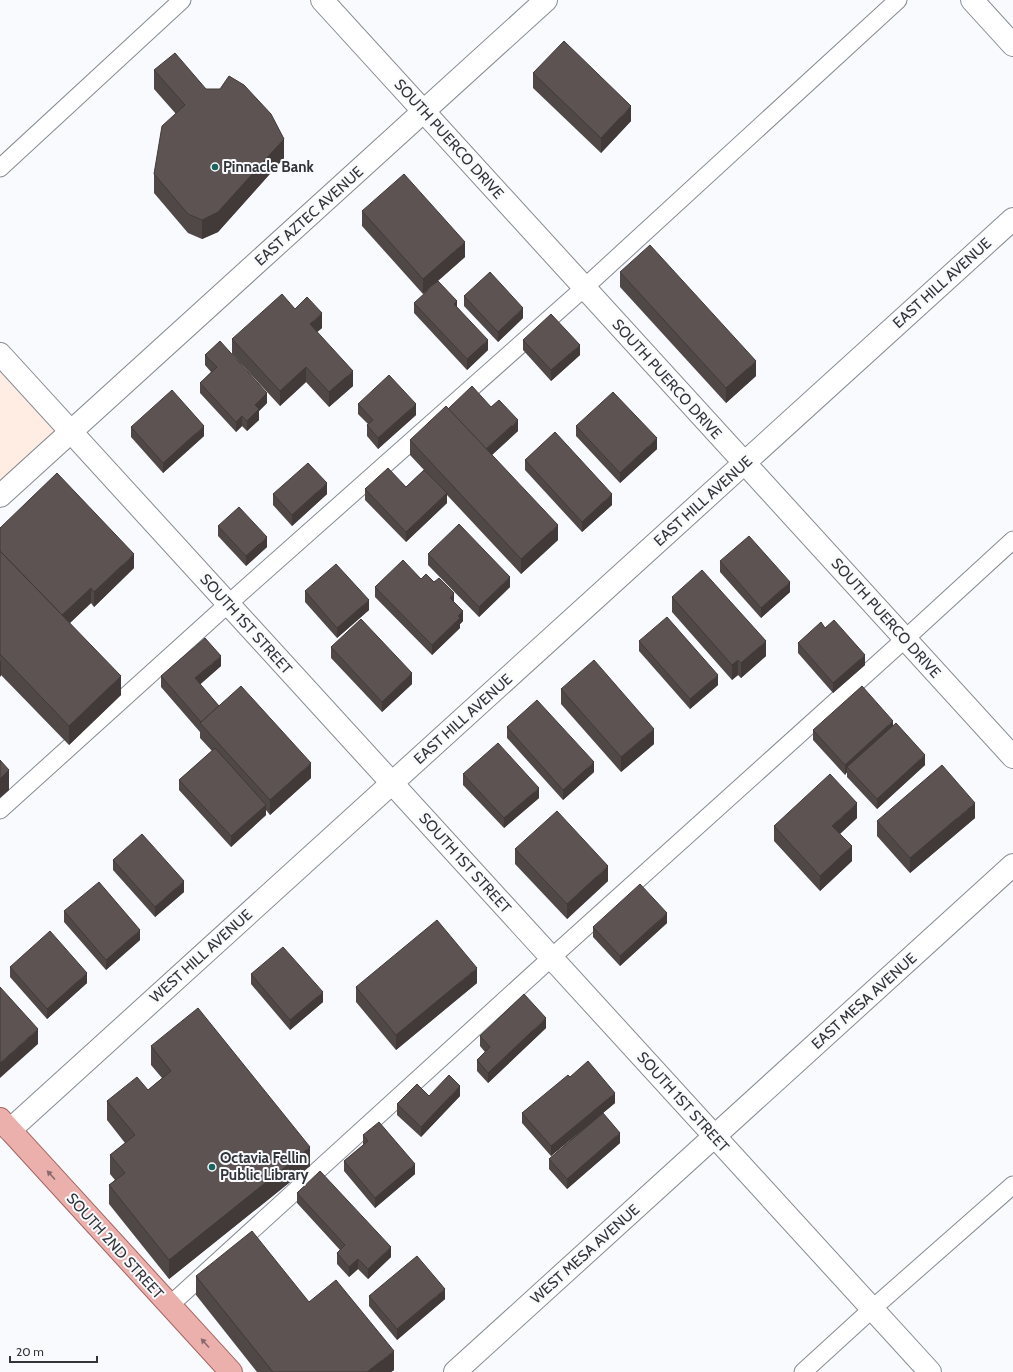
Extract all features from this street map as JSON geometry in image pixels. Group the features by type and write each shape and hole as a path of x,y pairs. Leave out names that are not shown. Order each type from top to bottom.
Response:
{"main road":[{"name":"SOUTH 2ND STREET","path":"5,1124 231,1372"}],"street":[{"name":"SOUTH PUERCO DRIVE","path":"322,0 1013,757"},
{"name":"EAST AZTEC AVENUE","path":"0,496 546,0"},
{"path":"972,0 1013,45"},
{"name":"EAST HILL AVENUE","path":"392,783 1013,219"},
{"name":"SOUTH 1ST STREET","path":"0,354 930,1372"},
{"name":"WEST HILL AVENUE","path":"5,1124 392,783"},
{"name":"EAST MESA AVENUE","path":"714,1136 1013,865"},
{"name":"WEST MESA AVENUE","path":"455,1372 714,1136"}],"lane":[{"path":"0,168 182,0"},
{"path":"0,810 228,604 584,288 898,0"},
{"path":"170,1305 1013,540"},
{"path":"803,1372 1013,1185"}],"shaded area":[{"path":"0,354 71,431 0,496"}],"building":[{"path":"564,41 631,106 601,138 533,73"},
{"path":"175,53 206,89 220,89 229,76 244,85 271,114 284,139 218,212 202,220 188,214 154,174 162,126 185,105 154,70"},
{"path":"404,174 465,242 423,279 362,211"},
{"path":"650,245 756,361 726,388 620,272"},
{"path":"490,272 523,308 498,332 464,296"},
{"path":"438,281 457,301 454,304 488,340 467,359 414,303"},
{"path":"282,294 295,309 307,297 322,313 310,324 353,371 329,392 306,367 280,391 232,339"},
{"path":"551,314 580,345 551,370 523,340"},
{"path":"220,341 267,393 255,405 259,409 247,421 242,416 236,422 200,383 217,367 205,355"},
{"path":"389,375 416,404 378,438 367,425 373,420 358,404"},
{"path":"472,386 491,407 499,400 518,420 486,449 448,409"},
{"path":"172,390 204,426 163,463 131,427"},
{"path":"613,392 657,438 620,473 576,426"},
{"path":"446,406 558,525 521,559 410,440"},
{"path":"555,432 612,494 582,522 525,460"},
{"path":"308,463 327,483 292,515 273,494"},
{"path":"388,468 406,487 424,470 447,493 406,532 365,489"},
{"path":"57,473 134,554 94,592 91,588 62,615 0,551 0,528"},
{"path":"239,507 267,537 246,556 218,526"},
{"path":"459,524 510,577 479,607 428,554"},
{"path":"749,536 790,582 761,608 720,561"},
{"path":"0,551 121,676 69,726 0,654"},
{"path":"403,560 421,579 426,574 434,582 439,578 454,593 450,598 463,611 458,616 460,618 432,645 375,587"},
{"path":"336,564 369,600 337,628 305,591"},
{"path":"702,570 766,641 741,663 738,660 732,665 672,597"},
{"path":"667,617 718,675 690,699 639,641"},
{"path":"361,619 412,673 382,702 331,647"},
{"path":"834,620 865,655 833,683 798,643 821,622 825,628"},
{"path":"205,638 221,656 195,678 219,706 201,722 161,676"},
{"path":"594,660 654,729 621,757 561,689"},
{"path":"241,686 311,763 270,800 200,723"},
{"path":"862,686 893,721 845,765 813,730"},
{"path":"537,700 594,762 563,790 507,727"},
{"path":"896,723 925,755 877,799 847,767"},
{"path":"498,743 539,788 504,818 463,774"},
{"path":"215,748 266,805 231,836 179,780"},
{"path":"0,760 9,770 0,779"},
{"path":"942,765 975,803 910,858 877,821"},
{"path":"830,774 857,803 832,826 852,846 820,876 774,826"},
{"path":"557,811 608,866 567,904 515,849"},
{"path":"142,834 184,881 155,907 113,860"},
{"path":"99,882 140,930 106,960 64,911"},
{"path":"640,884 667,913 620,956 593,927"},
{"path":"437,920 477,968 396,1035 356,987"},
{"path":"50,931 87,973 47,1009 10,967"},
{"path":"283,947 323,992 290,1020 251,974"},
{"path":"0,987 38,1029 0,1063"},
{"path":"524,994 546,1018 488,1073 477,1060 490,1047 480,1036"},
{"path":"198,1008 310,1147 169,1260 109,1185 125,1173 110,1155 135,1135 107,1101 137,1077 148,1090 171,1071 151,1046"},
{"path":"588,1061 615,1093 551,1146 522,1113 568,1075 570,1077"},
{"path":"449,1075 460,1086 421,1127 397,1104 417,1084 429,1096"},
{"path":"603,1113 620,1133 567,1179 549,1159"},
{"path":"379,1122 415,1164 375,1198 344,1161 368,1141 363,1135"},
{"path":"320,1171 391,1247 368,1269 358,1259 349,1267 337,1253 345,1245 297,1193"},
{"path":"252,1231 309,1302 336,1280 394,1351 367,1372 273,1372 196,1276"},
{"path":"417,1256 445,1289 397,1329 369,1296"}],"place":[{"name":"Pinnacle Bank","path":"215,167"},
{"name":"Octavia Fellin Public Library","path":"212,1167"}]}
